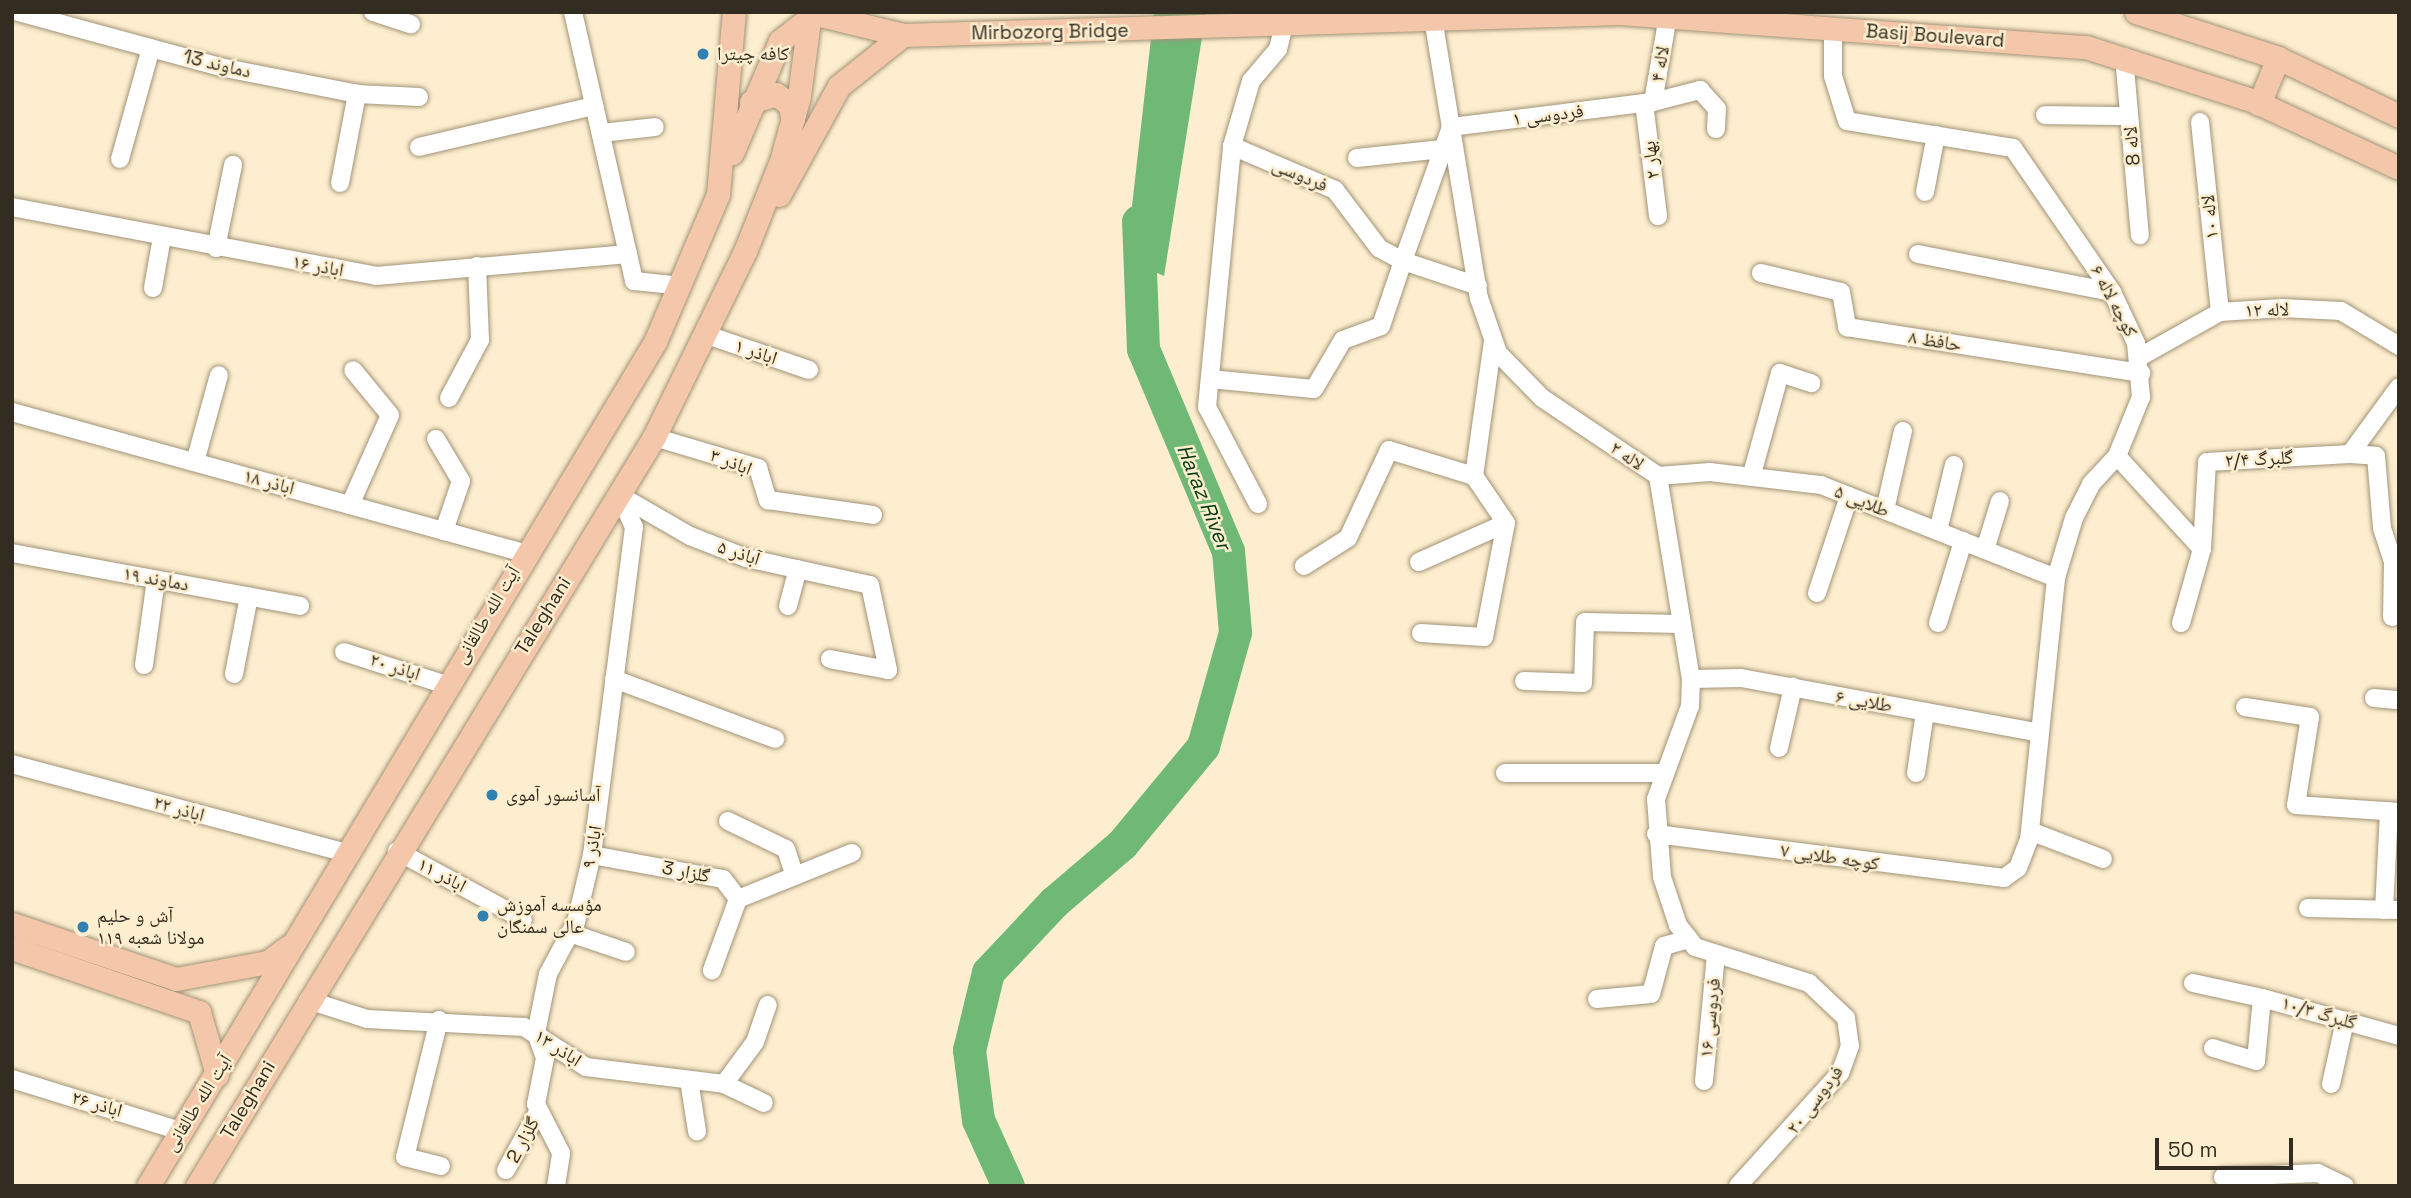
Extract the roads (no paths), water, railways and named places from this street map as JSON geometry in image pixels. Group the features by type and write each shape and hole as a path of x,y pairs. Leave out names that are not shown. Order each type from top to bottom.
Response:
{"main road":[{"name":"آیت الله طالقانی","path":"148,1186 217,1074 524,553 655,342 682,286 718,194 734,12"},
{"path":"2136,12 2278,58 2399,116"},
{"path":"718,194 751,102 780,41 812,13"},
{"name":"Mirbozorg Bridge","path":"812,13 903,35 1239,27"},
{"name":"Taleghani","path":"197,1186 397,851 654,437 746,249 793,120 812,13"},
{"name":"Basij Boulevard","path":"1239,27 1284,26 1391,16 1433,19 1668,16 2086,47 2124,57 2259,104 2399,168"},
{"path":"746,249 839,86 903,35"},
{"path":"2259,104 2278,58"},
{"path":"751,102 776,94 789,104 793,120"},
{"path":"12,925 170,988 199,1012 217,1074"},
{"path":"12,948 170,988 268,962 293,943"}],"street":[{"name":"دماوند 13","path":"18,12 151,48 357,94 419,97"},
{"path":"373,12 411,24"},
{"path":"573,12 634,281 682,286"},
{"name":"لاله ۴","path":"1649,103 1668,16"},
{"name":"لاله ۲","path":"1433,19 1478,286 1493,340 1511,372 1542,398 1658,476 1691,679 1690,706 1664,773 1656,834 1662,877 1689,939"},
{"path":"1258,504 1207,407 1232,146 1251,81 1278,49 1284,26"},
{"name":"کوچه لاله ۶","path":"1833,29 1833,76 1847,121 2013,148 2112,292 2140,366 2141,397 2116,456 2091,484 2056,578 2036,732 2030,831 2018,868 2004,878"},
{"path":"120,159 151,48"},
{"name":"لاله 8","path":"2124,57 2140,235"},
{"name":"فردوسی ۱","path":"1451,127 1649,103 1700,90 1717,109 1716,129"},
{"path":"340,183 357,94"},
{"name":"بهار ۲","path":"1649,103 1658,216"},
{"path":"419,147 594,106"},
{"path":"2045,115 2129,116"},
{"name":"لاله ۱۰","path":"2200,122 2220,312"},
{"path":"601,133 655,127"},
{"path":"1210,379 1314,389 1343,340 1381,326 1451,127"},
{"path":"1925,192 1936,135"},
{"name":"فردوسی","path":"1232,146 1335,190 1379,248 1404,261 1478,286"},
{"path":"1357,158 1443,149"},
{"path":"216,248 233,165"},
{"name":"اباذر ۱۶","path":"12,207 216,248 376,276 628,254"},
{"path":"153,288 162,237"},
{"path":"1918,254 2112,292"},
{"path":"449,398 480,340 477,266"},
{"name":"حافظ ۸","path":"1761,273 1841,292 1847,327 2140,366"},
{"name":"لاله ۱۲","path":"2140,366 2220,312 2341,311 2399,346"},
{"name":"اباذر ۱","path":"704,334 809,370"},
{"path":"1474,476 1493,340"},
{"path":"350,505 390,415 353,370"},
{"path":"1752,474 1780,373 1811,383"},
{"path":"195,462 219,375"},
{"path":"2350,454 2399,387"},
{"name":"اباذر ۱۸","path":"12,412 524,553"},
{"path":"1885,510 1903,431"},
{"name":"اباذر ۳","path":"654,437 758,468 768,500 873,516"},
{"path":"436,439 461,481 444,531"},
{"path":"1304,565 1348,538 1389,450 1474,476 1506,523 1484,638 1421,633"},
{"path":"2350,454 2376,456 2382,528 2393,562 2392,617"},
{"name":"گلبرگ ۲/۴","path":"2181,623 2203,549 2207,462 2350,454"},
{"path":"2116,456 2203,549"},
{"path":"1938,531 1954,465"},
{"name":"طلایی ۵","path":"1658,476 1784,476 1849,496 2056,578"},
{"name":"آباذر ۵","path":"619,495 690,536 798,569 870,585 888,670 830,659"},
{"name":"اباذر ۹","path":"539,1110 545,1058 536,1033 548,974 570,933 592,855 634,527 619,495"},
{"path":"1816,593 1849,496"},
{"path":"1985,550 2000,502"},
{"path":"1419,562 1506,523"},
{"path":"1938,622 1963,541"},
{"name":"دماوند ۱۹","path":"12,553 300,606"},
{"path":"788,606 798,569"},
{"path":"144,665 156,580"},
{"path":"234,674 248,596"},
{"path":"1524,681 1583,683 1586,622 1681,624"},
{"name":"اباذر ۲۰","path":"344,652 446,685"},
{"name":"طلایی ۶","path":"1691,679 1741,678 2036,732"},
{"path":"614,679 775,739"},
{"path":"1779,748 1793,687"},
{"path":"2374,698 2399,700"},
{"path":"2245,707 2310,717 2296,806 2394,811 2391,910 2308,908"},
{"path":"1916,774 1925,712"},
{"name":"اباذر ۲۲","path":"12,764 346,853"},
{"path":"1505,774 1664,773"},
{"path":"728,821 786,849 795,876"},
{"path":"2030,831 2103,859"},
{"name":"کوچه طلایی ۷","path":"1656,834 2004,878"},
{"name":"اباذر ۱۱","path":"397,851 523,919"},
{"path":"712,970 738,899 852,853"},
{"name":"گلزار 3","path":"592,855 723,879 738,899"},
{"path":"570,933 626,952"},
{"path":"1597,999 1650,994 1664,946 1689,939 1716,956"},
{"name":"فردوسی ۱۶","path":"1704,1080 1716,956"},
{"name":"فردوسی ۲۰","path":"1716,956 1771,967 1831,998 1846,1018 1850,1046 1840,1073 1738,1186"},
{"path":"2193,983 2262,998"},
{"name":"گلبرگ ۱۰/۳","path":"2213,1048 2256,1061 2262,998 2399,1036"},
{"name":"اباذر ۱۳","path":"308,1000 367,1019 439,1020 536,1033 586,1067 724,1084 764,1103"},
{"path":"724,1084 755,1042 768,1005"},
{"path":"439,1020 405,1157 441,1166"},
{"path":"2331,1084 2345,1021"},
{"name":"اباذر ۲۶","path":"12,1079 180,1131"},
{"path":"689,1080 697,1131"},
{"path":"539,1110 561,1153 556,1186"},
{"name":"گلزار 2","path":"506,1170 539,1110"},
{"path":"2223,1177 2318,1173 2345,1186"}],"waterway":[{"name":"Haraz River","path":"1008,1186 978,1120 969,1050 988,972 1054,902 1122,844 1203,746 1235,632 1228,551 1143,349 1138,221"}],"place":[{"name":"کافه چیترا","path":"703,54"},
{"name":"آسانسور آموی","path":"492,795"},
{"name":"مؤسسه آموزش عالی سمنگان","path":"483,916"},
{"name":"آش و حلیم مولانا شعبه ۱۱۹","path":"83,927"}]}
